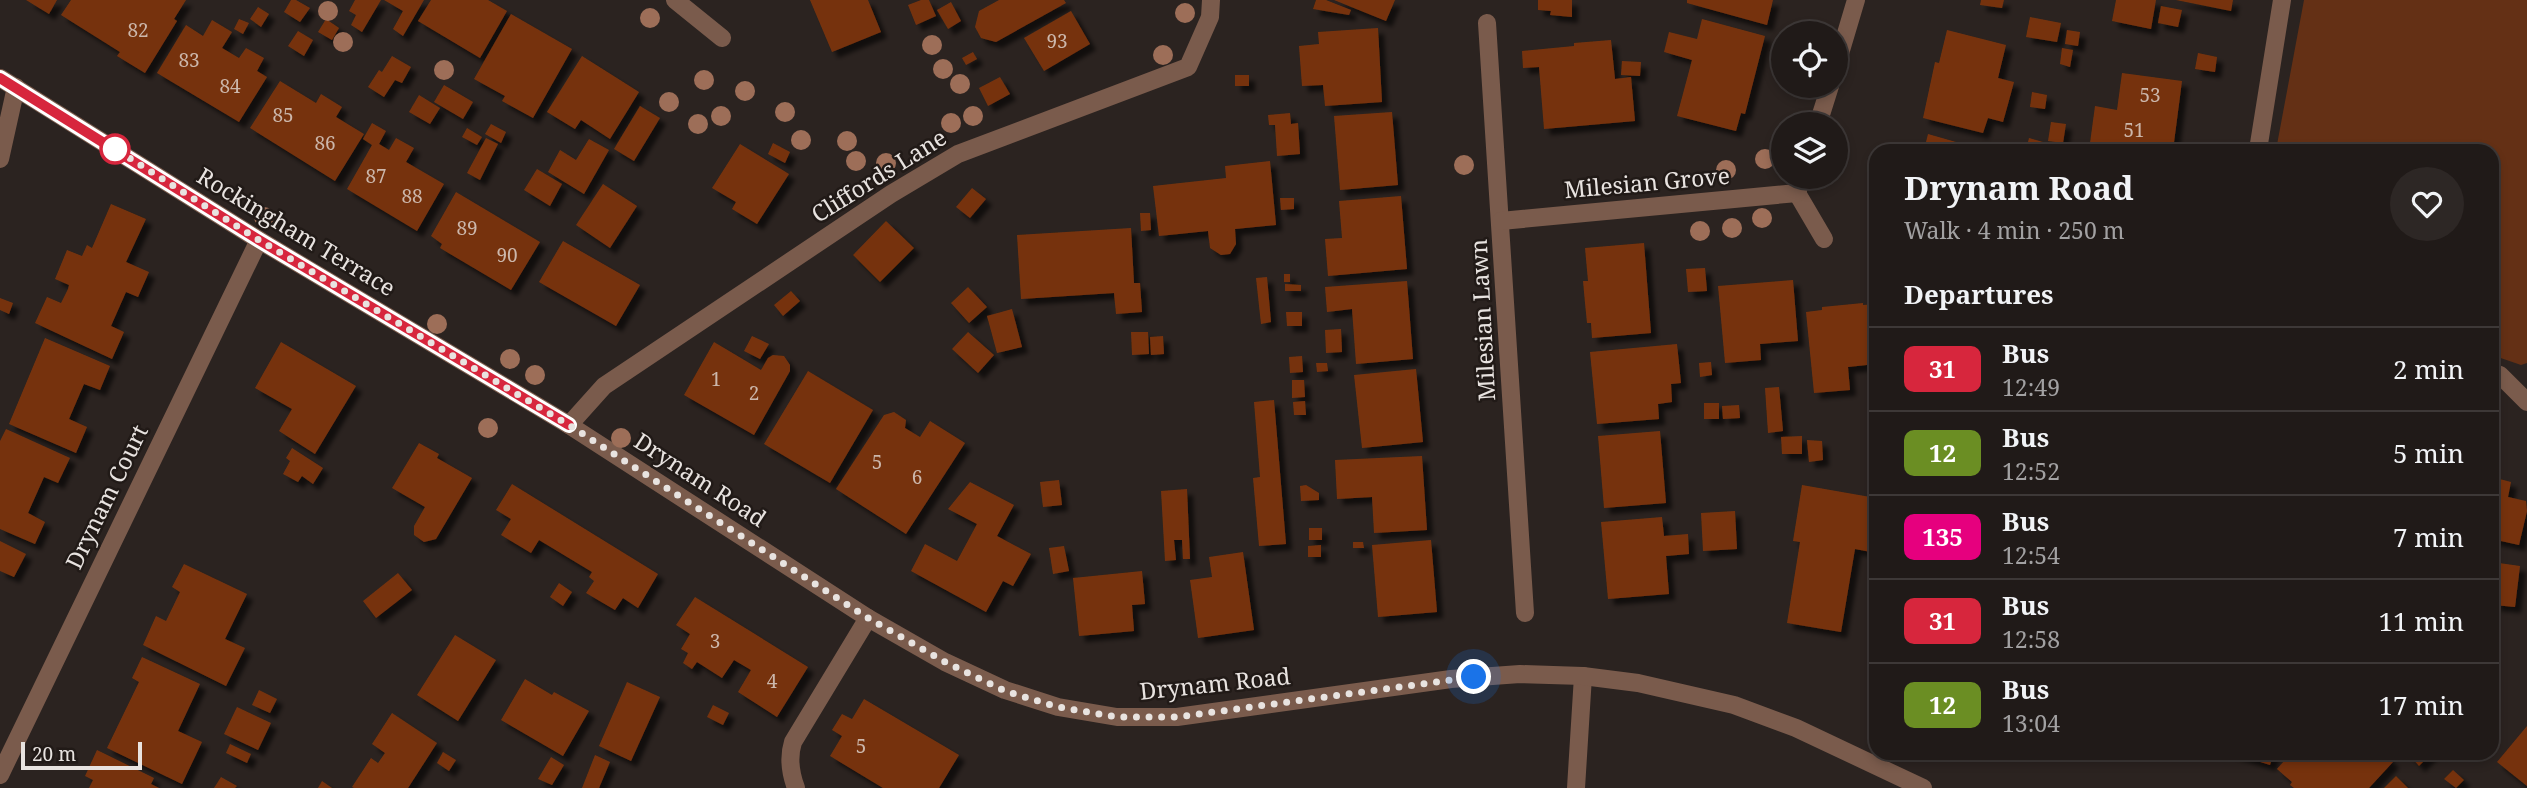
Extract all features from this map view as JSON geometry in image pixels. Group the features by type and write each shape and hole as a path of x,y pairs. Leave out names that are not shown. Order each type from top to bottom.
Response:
{"street":[{"path":"675,0 722,38"},
{"name":"Cliffords Lane","path":"569,425 604,386 891,194 958,154 1188,66 1210,17 1211,0"},
{"path":"1848,27 1856,0"},
{"path":"2260,144 2282,0"},
{"name":"Milesian Lawn","path":"1487,23 1525,613"},
{"name":"Rockingham Terrace","path":"0,78 259,240 569,425"},
{"path":"0,159 16,87"},
{"name":"Milesian Grove","path":"1501,221 1771,188"},
{"name":"Milesian Grove","path":"1802,189 1824,240"},
{"name":"Drynam Court","path":"0,775 259,240"},
{"path":"2499,375 2527,402"},
{"name":"Drynam Road","path":"569,425 868,618 945,662 1005,691 1058,707 1117,717 1177,717 1451,679 1520,674 1583,676 1638,683 1734,705 1796,728 1923,788"},
{"path":"796,788 790,762 793,742 868,618"},
{"path":"1576,788 1583,676"}],"shaded area":[{"path":"2304,0 2527,0 2527,363 2521,365 2499,357 2499,144 2277,144"}],"building":[{"path":"26,0 57,0 49,14"},
{"path":"71,0 186,0 174,19 177,21 145,73 117,56 120,52 61,15"},
{"path":"291,0 310,8 300,22 284,12"},
{"path":"355,0 381,0 362,32 351,25 356,15 349,11"},
{"path":"384,0 424,0 403,36 393,29 403,11"},
{"path":"431,0 488,0 507,11 480,58 418,21"},
{"path":"810,0 868,0 881,32 832,52"},
{"path":"929,0 936,16 916,25 908,5"},
{"path":"999,0 1064,0 1066,3 996,42 981,38 975,27 979,11"},
{"path":"1316,0 1326,0 1351,10 1349,15 1313,9"},
{"path":"1334,0 1395,0 1386,21"},
{"path":"1538,0 1572,0 1572,17 1550,15 1551,11 1538,10"},
{"path":"1687,0 1773,0 1767,25 1687,3"},
{"path":"1981,0 2004,0 2002,8 1980,5"},
{"path":"2116,0 2156,0 2151,29 2112,21"},
{"path":"2176,0 2233,0 2231,11"},
{"path":"951,2 961,21 948,29 937,10"},
{"path":"2161,6 2182,10 2178,27 2158,23"},
{"path":"258,7 269,14 261,27 250,19"},
{"path":"1071,11 1090,44 1044,71 1024,38"},
{"path":"511,14 572,49 533,118 502,101 505,96 474,79"},
{"path":"2030,17 2061,23 2057,42 2026,37"},
{"path":"239,19 249,23 243,34 234,29"},
{"path":"326,19 339,28 332,40 318,32"},
{"path":"1702,19 1765,36 1745,114 1741,113 1736,131 1677,116 1692,60 1664,52 1669,32 1697,39"},
{"path":"212,20 232,32 222,48 239,58 246,48 264,58 257,71 267,77 239,122 157,73 186,25 203,36"},
{"path":"1378,28 1382,102 1325,106 1323,85 1302,86 1299,46 1319,44 1318,32"},
{"path":"1947,30 2006,45 1998,78 2014,82 2003,122 1988,118 1983,133 1923,118 1935,62 1939,63"},
{"path":"2067,30 2080,32 2078,46 2065,44"},
{"path":"298,31 313,40 304,56 288,46"},
{"path":"1611,40 1615,79 1631,77 1635,121 1544,129 1539,67 1523,68 1522,51"},
{"path":"2062,48 2073,50 2070,67 2060,64"},
{"path":"973,52 977,59 966,65 962,58"},
{"path":"2198,53 2217,57 2215,72 2195,69"},
{"path":"392,56 411,67 402,83 395,80 384,97 368,87"},
{"path":"582,56 639,92 610,139 581,120 575,129 547,112"},
{"path":"1622,61 1641,62 1640,76 1621,75"},
{"path":"2122,73 2182,81 2174,144 2090,143 2095,106 2117,110"},
{"path":"1235,75 1249,75 1249,86 1235,86"},
{"path":"1000,77 1010,94 988,106 979,88"},
{"path":"280,81 316,103 321,94 342,107 336,117 364,134 335,181 250,128"},
{"path":"444,85 473,102 463,119 434,102"},
{"path":"2032,92 2047,95 2045,109 2030,107"},
{"path":"419,95 440,108 430,124 409,112"},
{"path":"640,106 660,118 634,161 614,149"},
{"path":"1392,112 1398,185 1340,190 1334,116"},
{"path":"1290,113 1291,124 1298,123 1300,154 1277,156 1275,125 1269,125 1268,115"},
{"path":"2051,122 2066,124 2063,143 2048,141"},
{"path":"372,123 386,131 379,144 389,150 396,138 414,148 406,162 444,184 417,231 347,189 372,145 363,139"},
{"path":"491,124 506,132 501,143 485,134"},
{"path":"467,128 482,137 477,145 462,137"},
{"path":"1928,134 1963,144 1926,144"},
{"path":"486,138 498,144 480,180 467,173"},
{"path":"2029,138 2043,142 2042,144 2028,144"},
{"path":"589,139 609,150 584,194 548,172 560,150 576,160"},
{"path":"773,143 790,152 785,163 768,154"},
{"path":"740,144 789,174 757,224 732,209 736,202 712,188"},
{"path":"1270,161 1276,225 1235,229 1236,244 1230,254 1221,255 1210,248 1208,231 1159,236 1153,186 1226,178 1225,166"},
{"path":"537,169 562,184 550,206 524,190"},
{"path":"603,184 637,206 610,248 576,225"},
{"path":"972,188 986,199 970,218 956,207"},
{"path":"456,192 540,242 511,290 440,248 442,244 431,236"},
{"path":"1401,196 1407,269 1328,276 1325,239 1342,238 1339,201"},
{"path":"1280,198 1294,198 1294,209 1281,210"},
{"path":"111,204 146,219 126,262 149,272 138,297 126,292 111,326 124,332 112,359 35,323 47,297 61,303 68,289 69,285 55,279 67,250 82,256 87,245 92,248"},
{"path":"1140,213 1150,213 1151,230 1141,231"},
{"path":"886,221 914,248 880,282 853,255"},
{"path":"1131,228 1134,283 1140,283 1142,312 1116,314 1114,293 1021,299 1017,235"},
{"path":"563,241 640,285 616,326 539,282"},
{"path":"1644,243 1651,333 1592,338 1591,323 1587,323 1583,281 1588,281 1585,248"},
{"path":"1705,268 1707,291 1688,292 1686,269"},
{"path":"1284,274 1290,274 1290,282 1284,282"},
{"path":"1267,277 1271,322 1261,324 1256,278"},
{"path":"1793,280 1798,341 1760,344 1761,360 1725,363 1718,286"},
{"path":"1407,281 1413,359 1356,364 1352,309 1327,312 1325,287"},
{"path":"1285,284 1301,285 1301,291 1285,291"},
{"path":"968,287 987,307 969,323 951,303"},
{"path":"791,291 800,301 783,316 774,305"},
{"path":"0,298 13,303 9,314 0,310"},
{"path":"1869,305 1869,365 1848,367 1850,390 1814,393 1806,312 1822,310 1822,307"},
{"path":"1012,309 1022,347 997,353 987,316"},
{"path":"1286,312 1302,312 1302,326 1287,326"},
{"path":"1341,329 1342,352 1326,353 1325,330"},
{"path":"968,332 994,355 978,373 952,349"},
{"path":"1131,332 1148,332 1149,354 1132,355"},
{"path":"752,336 769,344 760,359 744,351"},
{"path":"1163,336 1164,354 1151,355 1150,337"},
{"path":"45,338 110,366 100,390 84,384 69,419 87,427 76,453 9,424"},
{"path":"281,342 356,386 315,454 279,431 292,409 255,388"},
{"path":"714,342 761,370 773,355 784,356 790,365 790,371 754,435 684,395"},
{"path":"1677,344 1681,383 1671,384 1672,402 1658,404 1659,419 1597,424 1590,352"},
{"path":"1302,356 1303,372 1290,373 1289,357"},
{"path":"1711,362 1712,375 1700,377 1699,363"},
{"path":"1316,363 1327,363 1328,371 1317,372"},
{"path":"1416,369 1423,442 1362,448 1354,375"},
{"path":"808,371 873,410 830,483 764,444"},
{"path":"1292,380 1304,380 1305,397 1292,398"},
{"path":"1779,387 1783,431 1768,433 1765,388"},
{"path":"1274,400 1286,544 1259,546 1253,478 1260,477 1254,402"},
{"path":"1305,401 1306,415 1294,415 1293,402"},
{"path":"1704,403 1719,403 1719,419 1704,419"},
{"path":"1739,405 1740,418 1723,419 1722,406"},
{"path":"894,412 906,420 905,428 920,437 930,421 965,443 906,534 836,489 884,415"},
{"path":"6,429 70,458 58,483 44,477 28,513 45,522 35,544 0,529 0,441"},
{"path":"1660,431 1666,503 1604,508 1598,436"},
{"path":"1802,436 1802,454 1782,454 1781,437"},
{"path":"1807,440 1822,441 1823,460 1809,462"},
{"path":"419,443 439,454 437,458 472,478 436,539 424,542 414,535 414,526 425,507 392,488"},
{"path":"292,448 323,468 313,484 302,476 298,482 283,474 290,461 286,458"},
{"path":"1422,456 1427,530 1374,533 1372,497 1337,499 1335,460"},
{"path":"2499,479 2511,482 2508,497 2526,501 2527,511 2519,545 2499,541"},
{"path":"1059,480 1062,505 1043,507 1040,482"},
{"path":"970,482 1014,505 997,536 1031,554 1013,586 1003,581 986,612 911,571 925,544 957,561 977,524 948,509"},
{"path":"512,484 658,574 638,608 623,598 615,610 586,593 594,581 589,577 592,572 539,540 531,553 501,535 511,519 496,510"},
{"path":"1306,485 1319,493 1319,500 1301,501 1300,486"},
{"path":"1802,485 1869,497 1869,552 1855,549 1841,632 1787,623 1800,542 1793,541"},
{"path":"1187,489 1190,559 1183,559 1182,540 1174,540 1176,560 1165,561 1161,491"},
{"path":"1735,511 1737,549 1703,551 1701,513"},
{"path":"1662,517 1664,536 1688,534 1689,554 1666,556 1669,594 1608,599 1601,522"},
{"path":"1309,528 1322,528 1322,540 1309,540"},
{"path":"1431,540 1437,612 1378,617 1372,545"},
{"path":"0,541 26,554 14,577 0,571"},
{"path":"1353,542 1363,542 1364,548 1353,548"},
{"path":"1321,545 1321,557 1308,557 1308,546"},
{"path":"1064,546 1069,571 1053,574 1049,548"},
{"path":"1243,552 1254,630 1198,638 1190,580 1212,577 1209,557"},
{"path":"2499,563 2520,566 2515,607 2499,605"},
{"path":"184,564 247,594 225,639 245,648 226,686 143,645 156,616 166,621 180,592 172,587"},
{"path":"1142,571 1145,604 1132,605 1134,631 1079,636 1073,578"},
{"path":"398,573 412,590 376,618 363,601"},
{"path":"559,583 572,592 563,606 550,597"},
{"path":"695,597 808,667 777,717 738,692 751,670 734,660 722,678 697,662 692,669 683,663 688,653 681,649 690,634 676,625"},
{"path":"455,635 496,660 458,721 417,695"},
{"path":"142,657 200,684 178,731 202,742 182,784 107,748 139,682 132,678"},
{"path":"525,679 552,695 554,692 589,711 563,756 501,720"},
{"path":"627,682 660,697 631,761 599,746"},
{"path":"259,690 277,699 270,713 252,705"},
{"path":"864,699 959,755 939,788 883,788 830,756 842,736 832,730 842,714 852,719"},
{"path":"713,705 729,713 723,725 707,717"},
{"path":"237,707 271,723 258,750 224,734"},
{"path":"392,713 437,743 408,788 352,787 371,758 378,763 385,753 372,744"},
{"path":"2527,726 2527,786 2497,762"},
{"path":"230,744 251,754 247,763 226,753"},
{"path":"97,750 154,778 151,784 159,788 89,788 93,780 85,776"},
{"path":"443,752 456,760 449,771 437,763"},
{"path":"595,755 610,762 599,788 582,788"},
{"path":"551,757 564,765 552,785 538,779"},
{"path":"2254,760 2272,760 2270,765"},
{"path":"2285,760 2393,762 2369,788 2294,788 2290,785 2292,782 2277,769"},
{"path":"2414,760 2425,760 2419,766"},
{"path":"2453,770 2464,780 2456,788 2444,779"},
{"path":"2396,776 2408,788 2384,788"},
{"path":"221,777 237,786 214,788"},
{"path":"322,781 332,788 318,788"}],"bus line":[{"name":"31","path":"0,78 259,240 569,425"}],"route":[{"path":"115,149 112,147 259,240 569,425 868,618 945,662 1005,691 1058,707 1117,717 1177,717 1474,677"}]}
